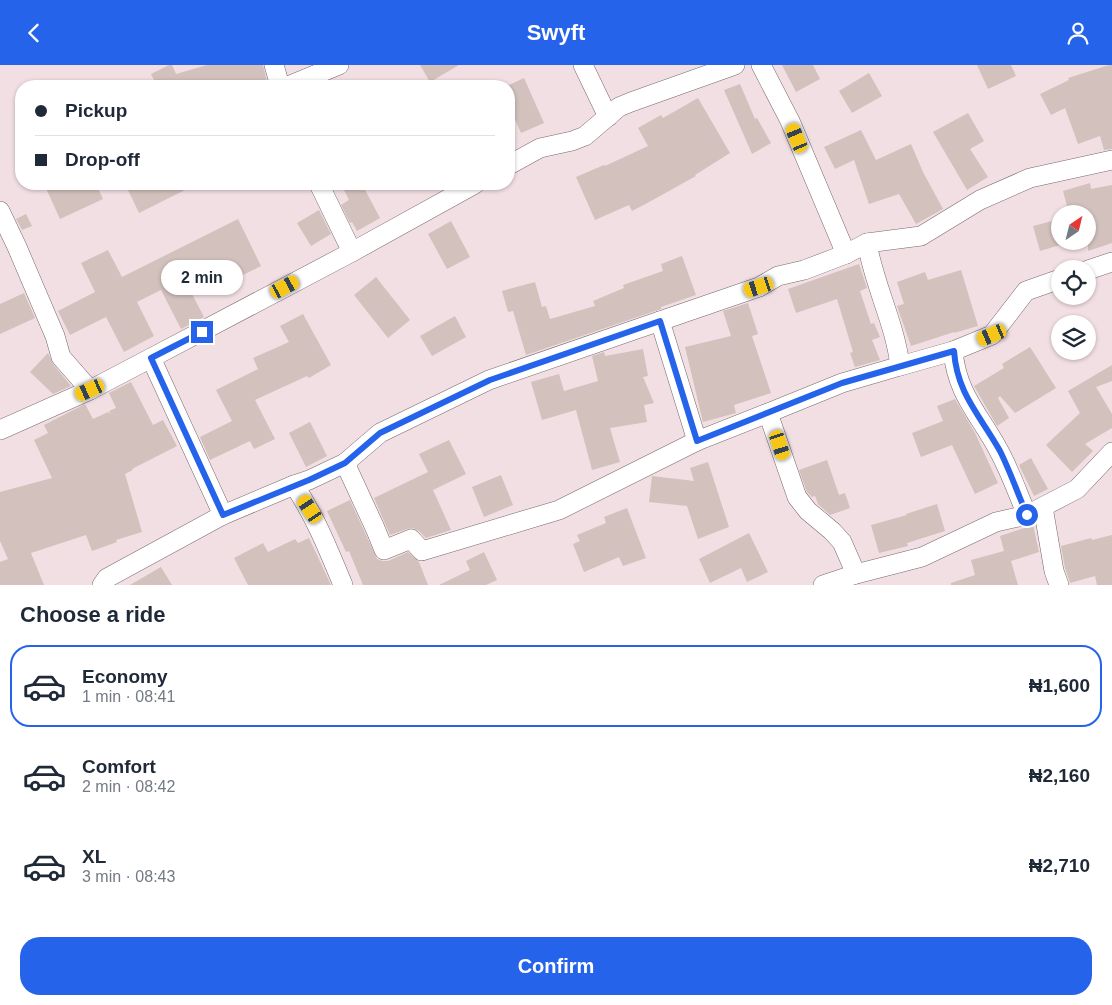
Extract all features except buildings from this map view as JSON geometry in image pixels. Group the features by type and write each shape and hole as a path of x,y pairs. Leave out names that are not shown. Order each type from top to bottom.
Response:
{"street":[{"path":"274,65 278,80"},
{"path":"302,80 338,65"},
{"path":"583,65 608,117"},
{"path":"515,162 540,148 585,136 619,107 630,102 735,65"},
{"path":"761,65 790,121 846,254"},
{"path":"102,585 107,578 223,515 309,480 345,463 380,433 490,380 759,287 778,276 804,270 846,254 868,243 921,236 980,200 1030,178 1112,160"},
{"path":"322,190 352,252"},
{"path":"0,430 90,390 352,252 464,190"},
{"path":"0,211 52,327 61,357 90,390"},
{"path":"868,243 871,265 897,345 900,365"},
{"path":"1096,267 1112,262"},
{"path":"345,463 384,550 411,539 422,551 559,510 697,441 842,383 954,351 992,335 1026,291 1051,282"},
{"path":"660,321 697,441"},
{"path":"954,351 955,367 961,386 977,417 1000,451 1035,511 1059,585"},
{"path":"151,358 223,515"},
{"path":"768,413 797,497 808,511 842,542 856,574"},
{"path":"823,585 856,574 922,557 996,523 1035,511 1077,489 1112,452"},
{"path":"294,485 319,526 343,585"}],"route":[{"path":"202,332 151,358 223,515 309,480 345,463 380,433 490,380 660,321 697,441 842,383 954,351 955,367 961,386 977,417 1000,451 1027,515"}]}
